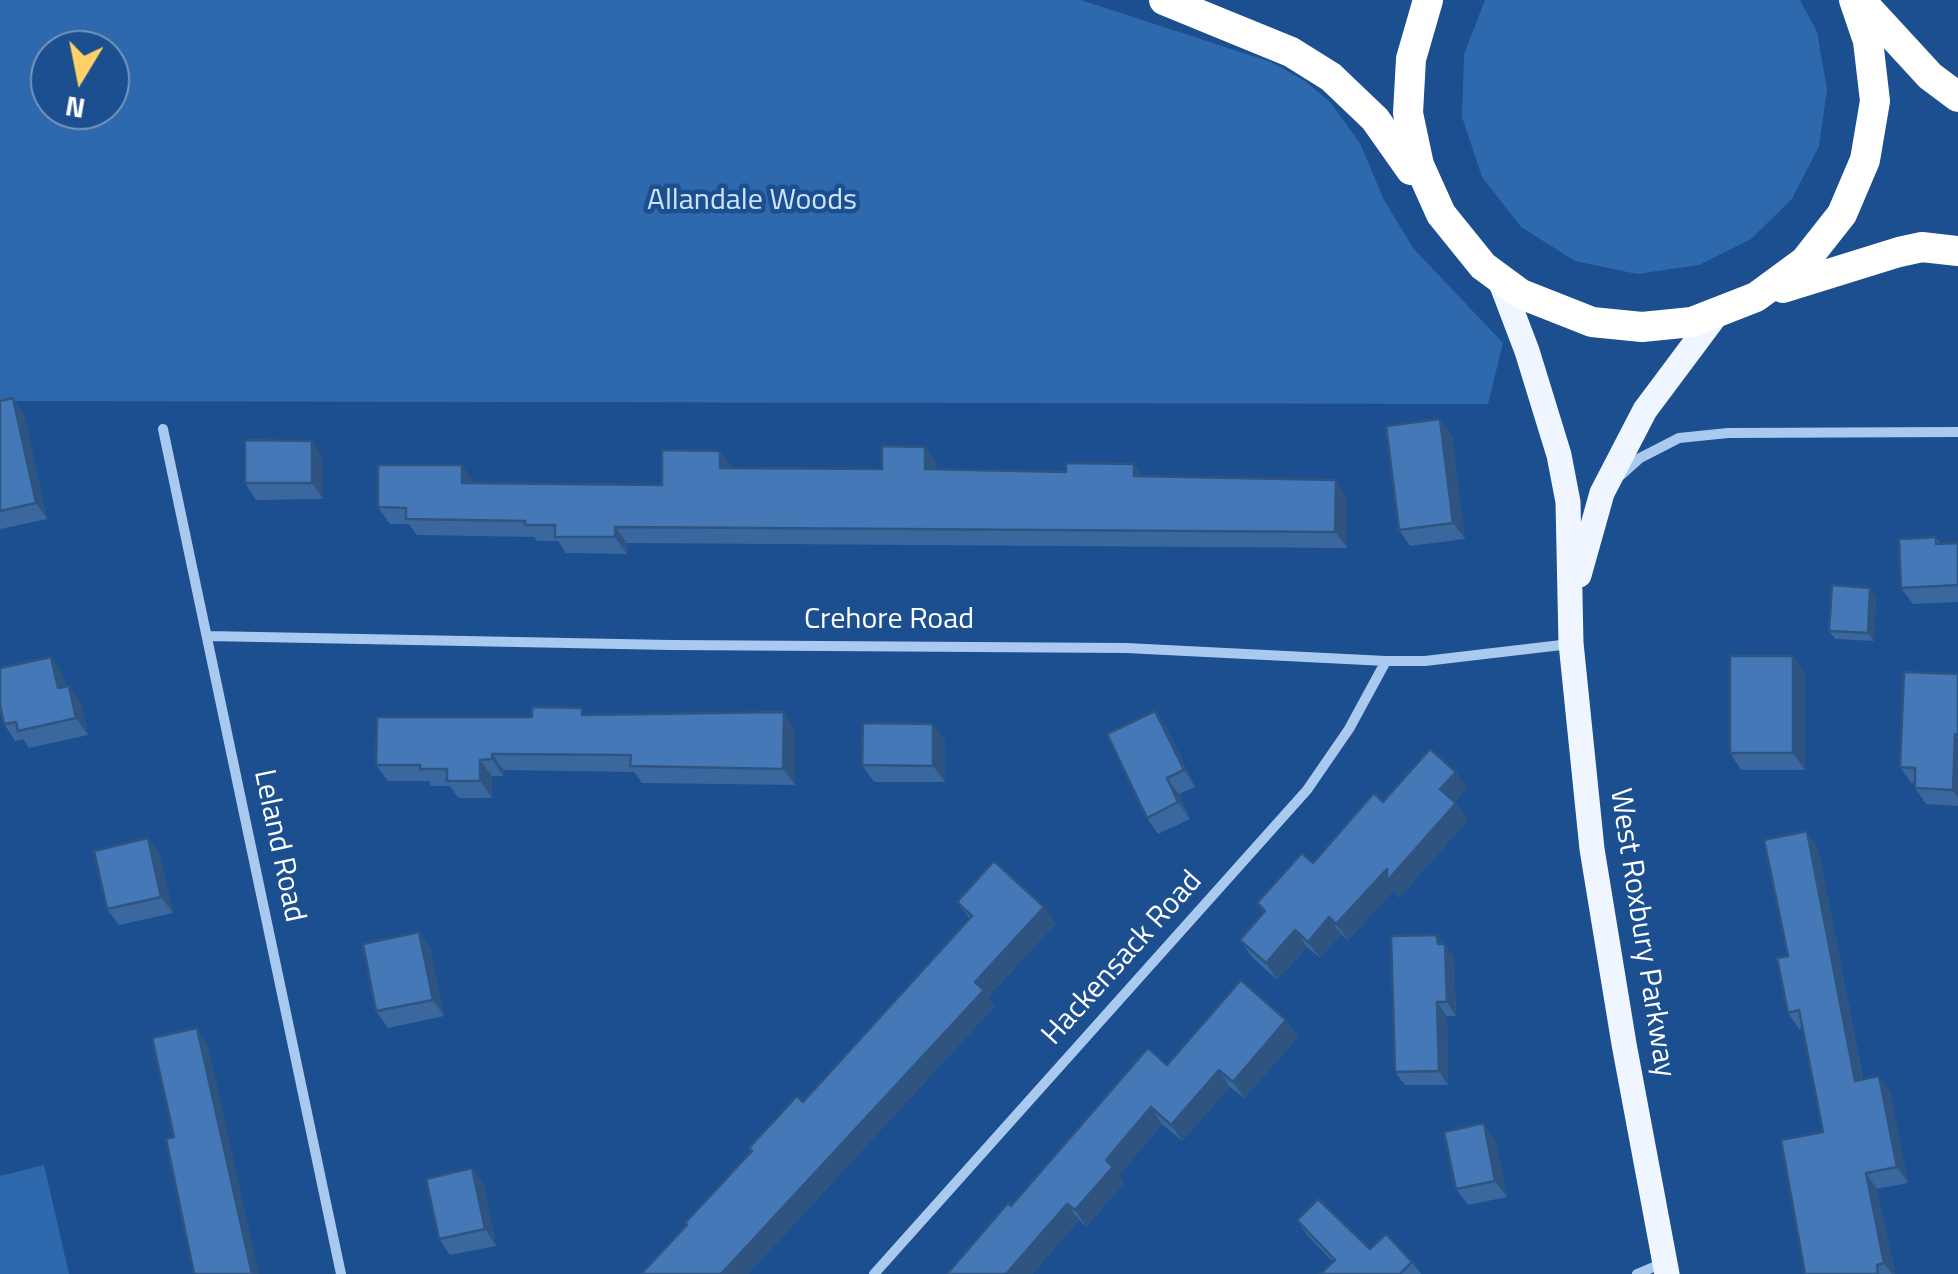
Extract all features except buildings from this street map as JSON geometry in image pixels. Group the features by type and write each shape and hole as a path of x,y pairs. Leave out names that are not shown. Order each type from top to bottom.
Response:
{"highway":[{"path":"1164,0 1291,52 1331,77 1360,102 1390,138 1468,249 1500,280 1544,306 1592,322 1642,328 1692,322 1756,296 1898,252 1922,247 1958,251"},
{"path":"1428,0 1411,59 1408,113 1419,165 1441,214"},
{"path":"1857,0 1930,76 1958,98"},
{"path":"1756,296 1789,274 1818,247 1842,214 1859,178 1873,120 1874,80 1857,0"}],"main road":[{"name":"West Roxbury Parkway","path":"1500,280 1528,351 1568,502 1570,644 1600,899 1666,1268"},
{"name":"West Roxbury Parkway","path":"1572,599 1602,493 1645,410 1716,315"}],"street":[{"name":"Leland Road","path":"164,429 341,1274"},
{"path":"1602,493 1640,458 1679,438 1728,432 1958,432"},
{"name":"Crehore Road","path":"206,636 1126,648 1386,661 1425,661 1570,644"},
{"name":"Hackensack Road","path":"874,1274 1308,790 1349,729 1386,661"},
{"path":"1637,1274 1666,1268"}],"green space":[{"name":"Allandale Woods","path":"0,0 1081,0 1271,62 1305,81 1330,102 1360,143 1384,200 1414,249 1503,343 1488,404 0,401"},
{"path":"1485,0 1800,0 1817,32 1827,89 1819,146 1792,199 1751,239 1699,265 1637,274 1575,261 1521,227 1482,177 1462,117 1464,54"},
{"path":"44,1165 69,1274 0,1274 0,1176"}]}
